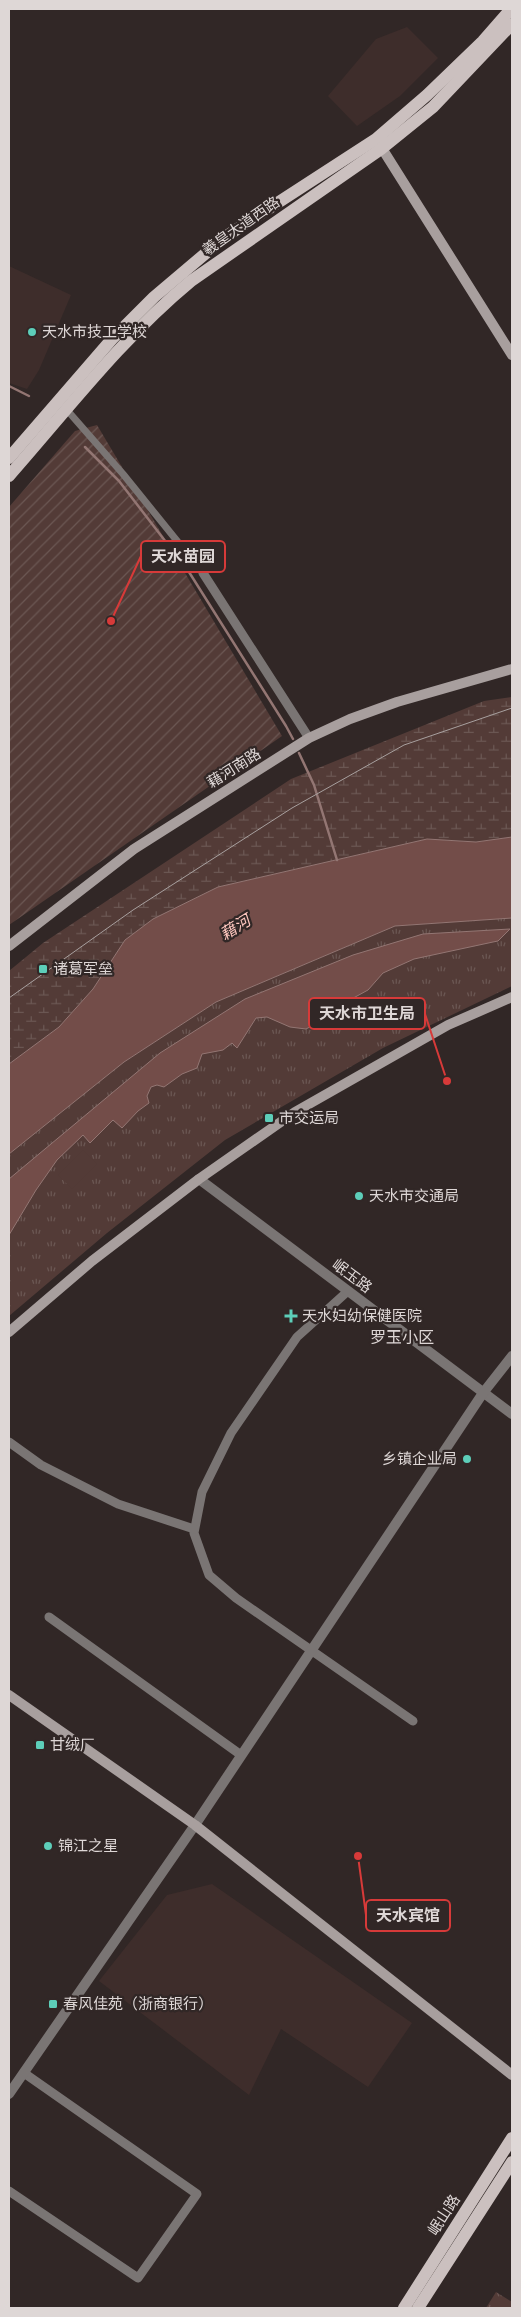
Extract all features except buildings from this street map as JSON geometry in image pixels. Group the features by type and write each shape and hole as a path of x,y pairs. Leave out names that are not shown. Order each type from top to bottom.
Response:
{"main road":[{"name":"羲皇大道西路","path":"9,458 112,339 162,291 225,237 379,144 476,48 511,9"},
{"name":"羲皇大道西路","path":"9,476 121,346 165,303 191,281 433,107 512,24"},
{"path":"379,144 512,355"},
{"name":"藉河南路","path":"9,946 134,850 309,738 350,719 398,702 509,671 512,663"},
{"path":"9,1332 92,1260 199,1180 295,1112 448,1025 512,997"},
{"path":"9,1695 195,1825 512,2075"},
{"name":"岷山路","path":"404,2308 512,2138"},
{"name":"岷山路","path":"418,2308 512,2162"}],"street":[{"path":"67,410 123,474 203,573 309,738"},
{"name":"岷玉路","path":"199,1180 512,1414"},
{"path":"348,1291 297,1337 231,1433 202,1492 194,1533 209,1575 236,1598 412,1721"},
{"path":"9,2094 313,1651 483,1394 512,1356"},
{"path":"9,1442 41,1465 118,1504 194,1529"},
{"path":"50,1617 241,1755"},
{"path":"9,2192 138,2278 197,2194 24,2072"}],"shaded area":[{"path":"407,27 438,58 400,96 357,126 328,96 376,39"},
{"name":"天水市技工学校","path":"9,266 71,295 39,370 27,389 9,383"},
{"path":"212,1884 412,2023 368,2087 281,2029 249,2095 99,1981 167,1895"}],"green space":[{"path":"97,425 282,736 9,925 9,507 75,431"},
{"path":"512,697 512,837 476,842 427,839 218,887 153,919 125,940 93,989 59,1027 9,1064 9,971 43,943 291,779 484,701"},
{"path":"512,918 512,986 383,1048 225,1140 107,1233 9,1316 9,1154 124,1062 216,1002 395,926"},
{"path":"83,1150 97,1164 72,1189 58,1175"},
{"path":"496,2292 512,2302 512,2308 486,2308"}],"water":[{"name":"藉河","path":"512,837 512,918 395,926 216,1002 124,1062 9,1154 9,1064 59,1027 93,989 125,940 153,919 218,887 427,839 476,842"},
{"path":"510,929 498,941 414,959 383,973 368,990 346,1002 321,1021 306,1029 290,1027 267,1017 256,1018 237,1048 232,1043 223,1050 202,1054 197,1068 182,1074 164,1087 157,1085 151,1087 147,1096 149,1103 138,1111 122,1128 113,1120 90,1143 83,1135 57,1160 36,1190 9,1235 9,1179 160,1053 245,999 353,955 423,934"}],"waterway":[{"path":"9,386 29,396"},
{"path":"85,447 119,481 189,572 293,739"},
{"path":"299,753 314,785 337,860"}],"tram line":[{"path":"9,998 133,910 292,808 404,745 512,708"}],"place":[{"name":"天水市技工学校","path":"32,332"},
{"name":"天水苗园","path":"111,621"},
{"name":"诸葛军垒","path":"43,969"},
{"name":"天水市卫生局","path":"447,1081"},
{"name":"市交运局","path":"269,1118"},
{"name":"天水市交通局","path":"359,1196"},
{"name":"天水妇幼保健医院","path":"291,1316"},
{"name":"乡镇企业局","path":"467,1459"},
{"name":"甘绒厂","path":"40,1745"},
{"name":"锦江之星","path":"48,1846"},
{"name":"天水宾馆","path":"358,1856"},
{"name":"春风佳苑（浙商银行）","path":"53,2004"}],"district":[{"name":"罗玉小区","path":"402,1337"}]}
